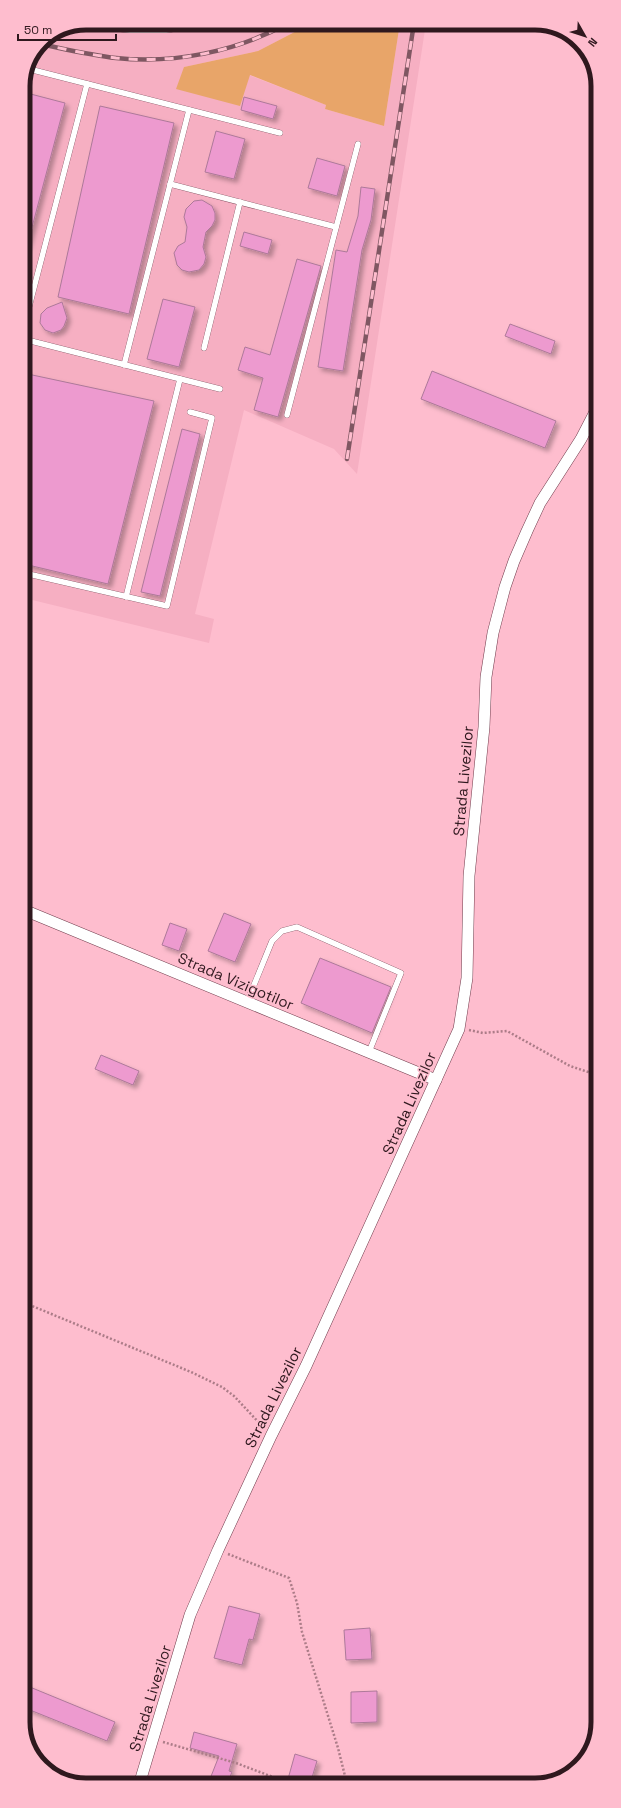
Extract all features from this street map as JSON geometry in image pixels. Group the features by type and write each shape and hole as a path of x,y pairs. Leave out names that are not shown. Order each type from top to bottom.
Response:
{"street":[{"name":"Strada Livezilor","path":"141,1778 190,1615 218,1550 271,1436 306,1366 459,1028 467,978 469,876 484,727 486,677 493,633 505,587 527,531 540,503 581,439 591,420"},
{"name":"Strada Vizigotilor","path":"30,912 436,1080"}],"lane":[{"path":"130,30 166,30"},
{"path":"33,70 280,133"},
{"path":"30,303 87,84"},
{"path":"124,365 189,110"},
{"path":"287,415 358,144"},
{"path":"170,184 336,227"},
{"path":"204,348 240,202"},
{"path":"30,341 220,389"},
{"path":"126,597 180,379"},
{"path":"30,574 168,606 212,418 190,412"},
{"path":"247,1002 272,941 282,931 297,927 401,973 369,1052"}],"path":[{"path":"459,1028 483,1033 507,1031 570,1066 591,1074"},
{"path":"30,1305 191,1372 222,1387 244,1406 271,1436"},
{"path":"218,1550 289,1578 297,1603 302,1632 338,1748 346,1778"},
{"path":"153,1739 236,1763 275,1778"}],"shaded area":[{"path":"298,30 258,51 184,67 249,75 326,105 325,109 384,126 399,30 425,30 357,474 334,449 244,410 195,614 214,619 209,643 30,599 30,86 34,65 46,46 55,39 75,31"},
{"path":"298,30 399,30 384,126 325,109 326,105 250,75 240,106 176,89 184,67 258,51"}],"building":[{"path":"30,94 65,103 30,235"},
{"path":"244,97 277,106 273,119 241,110"},
{"path":"100,106 174,123 129,314 58,297"},
{"path":"216,131 245,139 234,179 205,172"},
{"path":"317,158 345,166 337,196 308,188"},
{"path":"361,187 375,189 371,220 362,250 343,371 318,367 336,250 347,252 358,216"},
{"path":"202,200 212,206 215,213 215,220 206,232 203,247 206,257 204,264 199,270 189,272 182,270 177,265 174,253 178,246 185,242 187,227 184,217 186,209 194,201"},
{"path":"244,232 272,240 268,254 240,246"},
{"path":"297,259 321,266 278,417 254,410 263,378 238,370 245,347 270,355"},
{"path":"163,299 195,307 179,367 147,359"},
{"path":"62,302 67,318 64,326 61,330 53,333 45,330 40,323 41,314 47,308"},
{"path":"510,324 555,341 551,354 505,336"},
{"path":"432,371 556,421 545,448 421,399"},
{"path":"30,374 154,401 108,584 30,565"},
{"path":"182,429 200,434 160,596 141,592"},
{"path":"224,913 251,924 235,962 208,951"},
{"path":"170,923 187,929 179,951 162,945"},
{"path":"320,958 391,987 372,1033 301,1003"},
{"path":"101,1055 139,1071 133,1085 95,1069"},
{"path":"229,1606 260,1614 253,1640 249,1639 242,1665 214,1658"},
{"path":"370,1628 372,1659 346,1660 344,1630"},
{"path":"30,1687 115,1722 107,1741 30,1710"},
{"path":"377,1691 377,1722 351,1723 351,1692"},
{"path":"194,1732 237,1744 229,1771 232,1772 230,1778 210,1778 219,1756 190,1748"},
{"path":"295,1754 317,1761 312,1778 288,1778"}],"railway":[{"path":"47,45 87,54 116,58 160,59 204,54 248,42 274,30"},
{"path":"347,459 413,30"}]}
